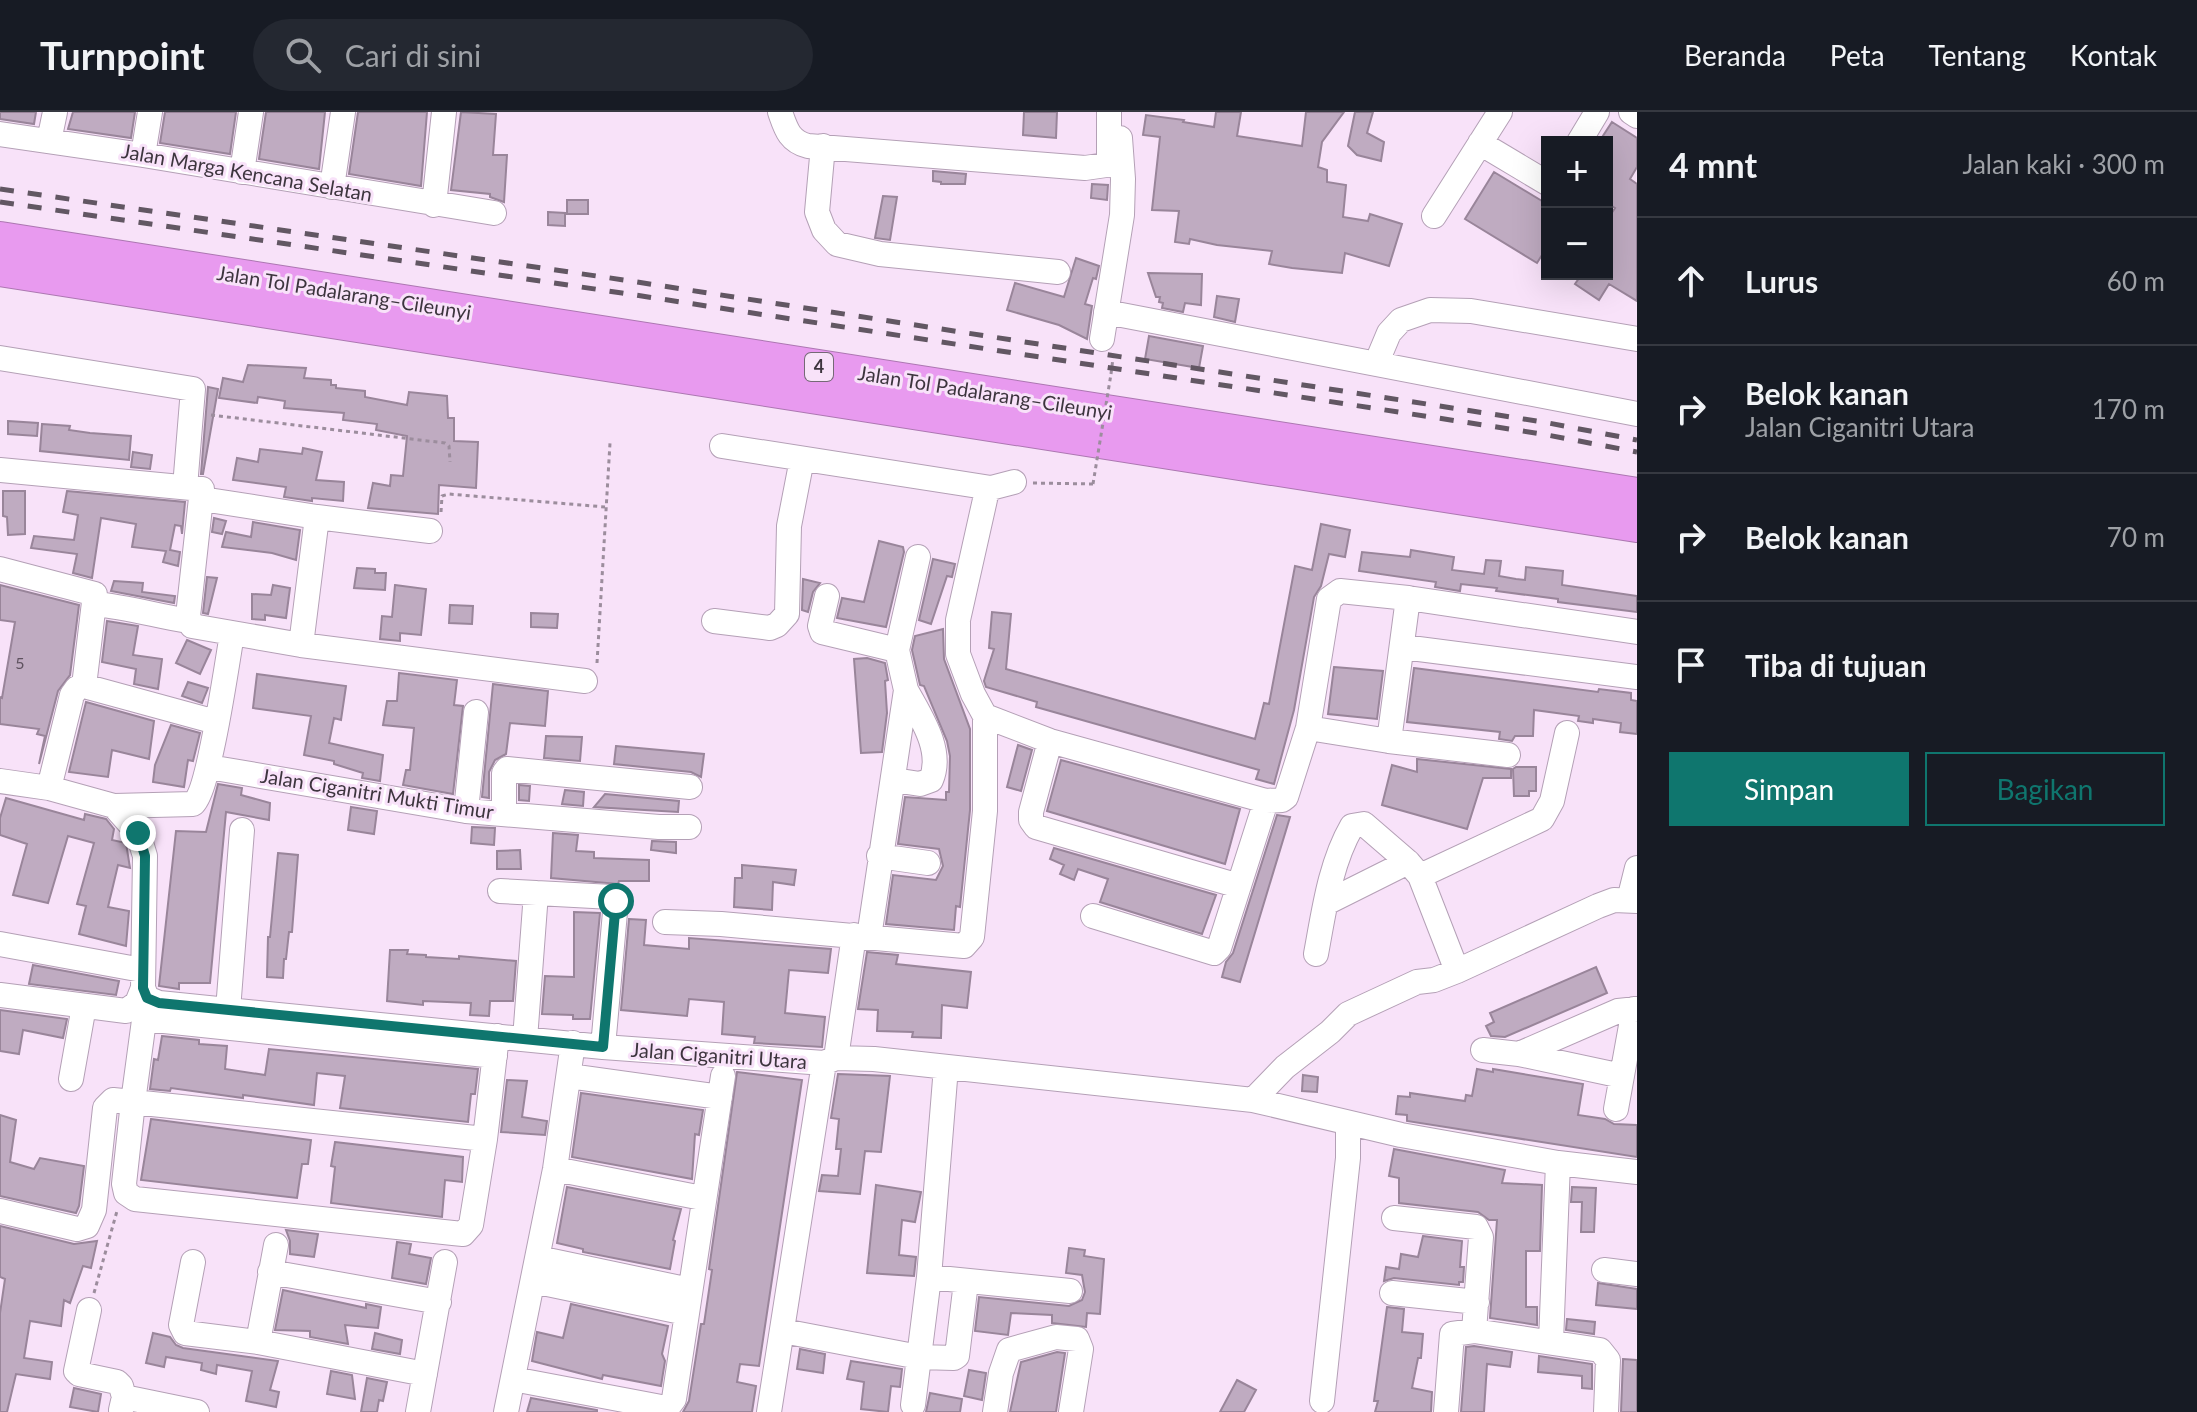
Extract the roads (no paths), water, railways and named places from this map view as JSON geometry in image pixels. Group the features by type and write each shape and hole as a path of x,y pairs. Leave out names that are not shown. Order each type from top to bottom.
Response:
{"highway":[{"name":"Jalan Tol Padalarang–Cileunyi","path":"0,240 1637,496"},
{"name":"Jalan Tol Padalarang–Cileunyi","path":"0,268 1637,524"}],"street":[{"path":"49,141 55,112"},
{"path":"143,155 150,112"},
{"path":"242,172 251,112"},
{"path":"332,187 343,112"},
{"path":"434,205 444,112"},
{"path":"780,112 788,135 797,143 1098,168 1106,165 1109,158 1109,112"},
{"path":"1102,339 1122,215 1120,112"},
{"path":"1434,216 1500,112"},
{"path":"1583,136 1597,112"},
{"path":"1631,112 1637,116"},
{"name":"Jalan Marga Kencana Selatan","path":"0,134 494,213"},
{"path":"1480,143 1541,179"},
{"path":"823,146 817,212 824,230 837,244 880,254 1058,272"},
{"path":"1376,364 1389,333 1401,320 1430,310 1471,311 1637,339"},
{"path":"1106,312 1637,414"},
{"path":"0,358 193,389 194,493 188,621 192,626 301,645 585,681"},
{"path":"665,922 721,924 964,946 972,937 985,811 985,716 958,654 958,620 983,507 1011,484 802,459 722,446"},
{"path":"714,621 770,628 787,614 789,526 802,459"},
{"path":"0,470 194,493 317,517 430,531"},
{"path":"301,645 317,517"},
{"path":"894,780 920,784 931,780 935,770 936,756 906,690 897,650 918,557"},
{"path":"0,569 95,594 84,686"},
{"path":"985,716 1050,741 1266,801 1277,801 1286,797 1308,728 1329,599 1340,591 1637,632"},
{"path":"827,596 820,626 822,632 897,650"},
{"path":"1389,741 1408,598"},
{"path":"95,604 188,621"},
{"path":"0,781 49,788 114,806 193,804 199,799 209,767 232,634"},
{"path":"1403,647 1637,677"},
{"path":"49,788 72,695 77,688 84,686 216,722"},
{"path":"769,1412 830,1061 879,856 894,780 906,690"},
{"path":"466,811 476,712"},
{"path":"1308,728 1508,755"},
{"path":"1326,903 1542,819 1552,801 1567,733"},
{"path":"1050,741 1031,812 1031,820 1036,827 1239,886"},
{"name":"Jalan Ciganitri Mukti Timur","path":"209,767 466,811 689,827"},
{"path":"504,814 504,773 507,769 690,787"},
{"path":"552,817 560,775"},
{"path":"1093,916 1214,953 1219,948 1266,801"},
{"path":"0,944 144,994 496,1046 471,1225 463,1234 135,1199 126,1193 124,1184 144,994 145,856 138,833 114,806"},
{"path":"1316,954 1342,842 1352,826 1364,824 1414,869 1457,971"},
{"path":"228,1010 242,830"},
{"path":"879,856 928,863"},
{"path":"1253,1100 1285,1067 1348,1014 1417,982 1434,980 1457,971 1598,906 1614,900 1633,900 1637,868"},
{"path":"500,891 612,897 616,901 603,1047"},
{"path":"525,1039 536,893"},
{"path":"0,995 126,1011 144,994"},
{"name":"Jalan Ciganitri Utara","path":"144,994 159,1003 496,1046 525,1039 830,1061 874,1059 1253,1100 1348,1125 1558,1163 1637,1172"},
{"path":"71,1079 84,1006"},
{"path":"1519,1054 1618,1011 1635,1009 1616,1109"},
{"path":"506,1412 555,1169 573,1043"},
{"path":"1483,1050 1519,1054 1622,1076"},
{"path":"913,1405 929,1277 946,1067"},
{"path":"513,1379 668,1407 674,1399 721,1087 569,1076"},
{"path":"0,1211 77,1229 87,1226 94,1210 105,1108 113,1100 485,1139"},
{"path":"1322,1401 1348,1158 1348,1125"},
{"path":"1551,1342 1558,1163"},
{"path":"555,1169 702,1198"},
{"path":"1394,1218 1476,1227 1481,1237 1474,1331"},
{"path":"258,1342 276,1245"},
{"path":"193,1262 181,1325 185,1333 258,1342 425,1374"},
{"path":"418,1412 445,1262"},
{"path":"536,1270 688,1302"},
{"path":"1604,1270 1637,1274"},
{"path":"270,1272 439,1302"},
{"path":"929,1277 1070,1291"},
{"path":"783,1331 919,1357 956,1357 966,1282"},
{"path":"1392,1293 1477,1302"},
{"path":"89,1310 76,1371 79,1374 117,1382 121,1386 122,1404 196,1412"},
{"path":"1446,1412 1452,1334 1474,1331 1605,1352 1608,1360 1606,1412"},
{"path":"995,1412 1001,1373 1009,1350 1062,1336 1077,1339 1081,1349 1071,1412"}],"railway":[{"path":"0,189 624,280 1543,422 1637,440"},
{"path":"0,202 622,293 1542,434 1637,452"}]}
